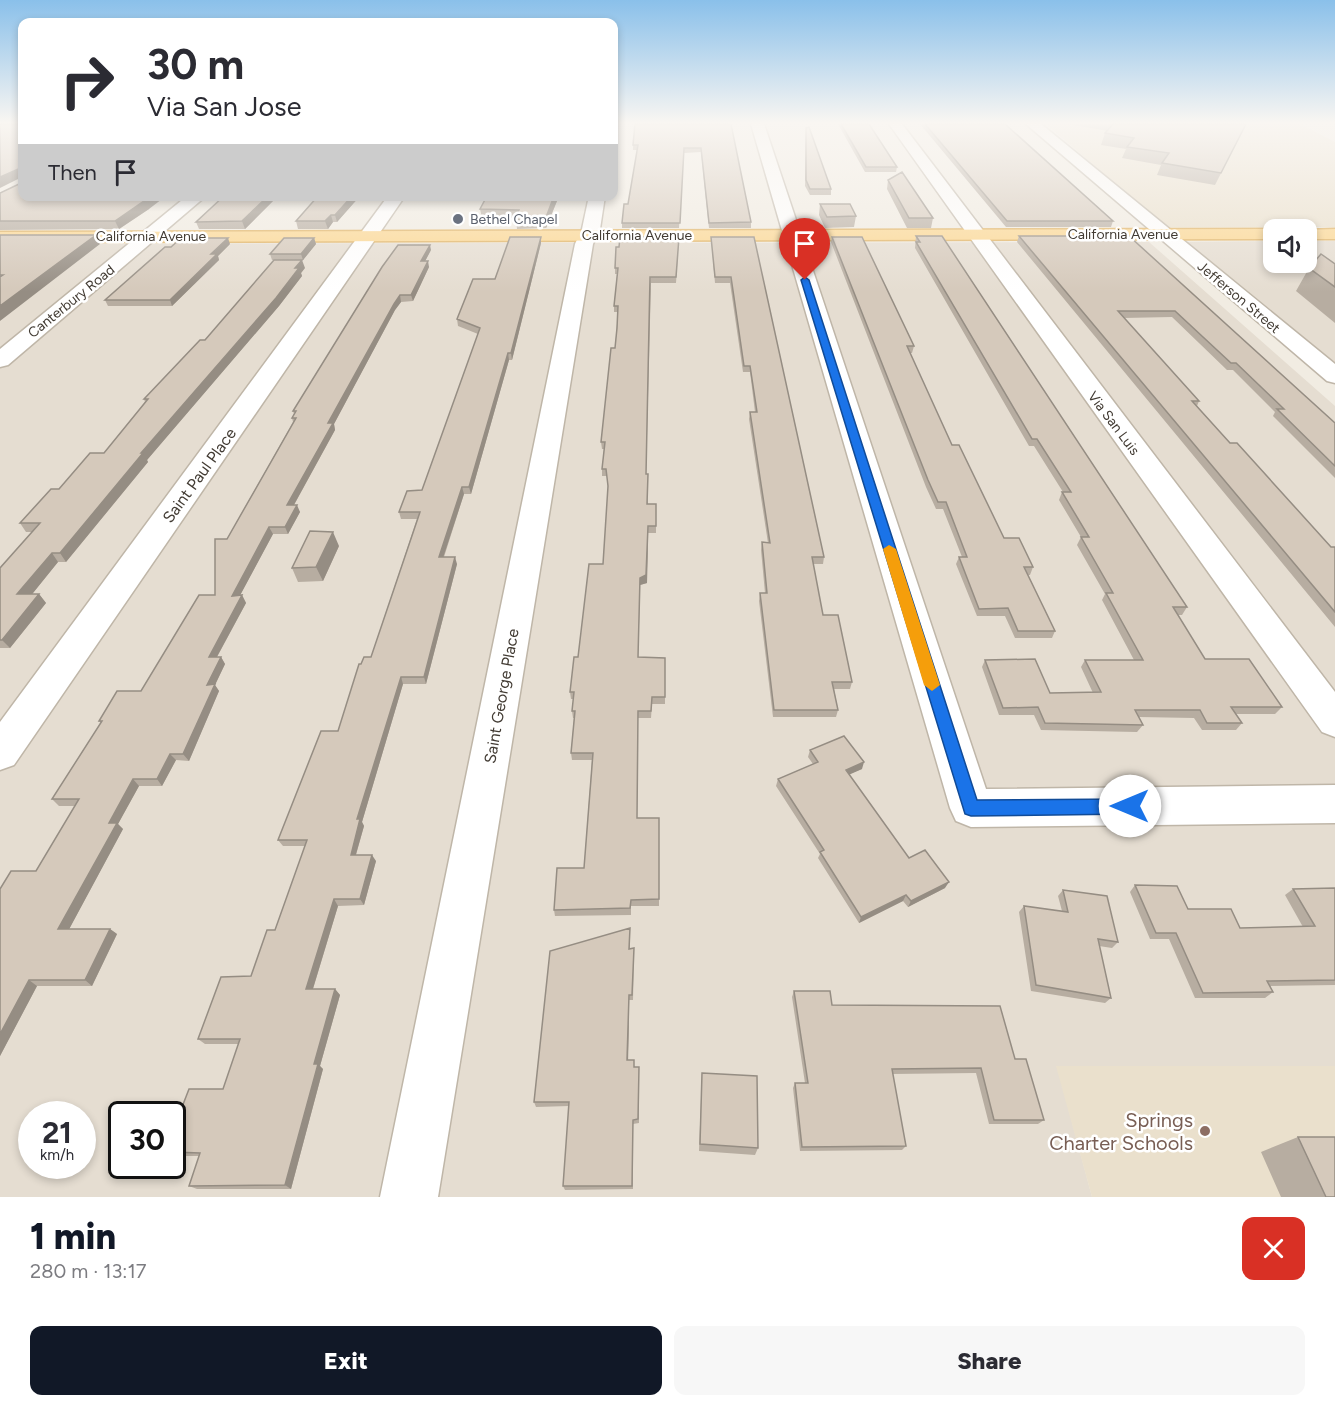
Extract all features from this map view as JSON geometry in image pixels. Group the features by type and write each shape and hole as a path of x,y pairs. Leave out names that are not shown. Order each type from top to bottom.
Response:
{"main road":[{"name":"California Avenue","path":"0,237 1263,234"},
{"path":"1317,234 1335,234"}],"street":[{"path":"774,180 971,808 1335,804"},
{"name":"Via San Luis","path":"935,180 1335,721"},
{"name":"Jefferson Street","path":"1099,180 1335,376"},
{"name":"Canterbury Road","path":"0,360 192,201"},
{"name":"Saint Paul Place","path":"0,753 394,201"},
{"name":"Saint George Place","path":"409,1197 581,256 596,201"}],"shaded area":[{"path":"1111,180 1335,180 1335,227 1317,227 1317,219 1263,219 1263,227 1165,227"},
{"path":"1263,241 1263,273 1317,273 1317,241 1335,241 1335,376 1172,242"},
{"path":"1149,242 1335,406 1335,1066 1057,1066 1092,1197 0,1197 0,244"},
{"name":"Springs Charter Schools","path":"1056,1066 1335,1066 1335,1197 1092,1197"}],"building":[{"path":"632,180 682,180 680,223 622,223 624,204 628,204"},
{"path":"704,180 742,180 751,222 709,223"},
{"path":"806,180 828,180 831,189 810,189"},
{"path":"888,180 907,180 933,218 909,218"},
{"path":"972,180 1067,180 1113,221 1007,221"},
{"path":"18,184 18,201 144,201 115,221 0,221 0,193"},
{"path":"219,201 263,201 242,221 196,222"},
{"path":"314,201 348,201 335,215 331,215 325,221 296,221"},
{"path":"484,201 552,201 545,220 515,220 519,210 480,209"},
{"path":"820,204 850,204 856,216 827,217"},
{"path":"0,235 96,235 0,306 0,277 3,275 0,275"},
{"path":"916,236 942,236 1187,607 1173,607 1205,659 1249,659 1282,707 1231,707 1242,723 1207,723 1200,710 1135,710 1143,725 1045,723 1038,707 1003,708 985,660 1035,659 1050,693 1101,692 1085,660 1143,660 1106,593 1113,593 1081,537 1089,537 1062,492 1071,492 1037,439 1032,439 916,242 920,242"},
{"path":"1019,236 1129,236 1335,423 1335,466 1277,409 1284,409 1236,363 1231,363 1175,311 1118,311 1199,401 1192,401 1230,443 1237,443 1331,547 1335,547 1335,612"},
{"path":"510,237 541,237 511,353 508,353 469,487 462,487 439,557 455,557 424,677 401,677 357,819 360,819 351,855 372,855 360,899 334,899 306,989 335,989 314,1064 318,1064 285,1185 189,1186 200,1153 186,1152 184,1101 189,1089 223,1089 240,1039 198,1039 221,977 251,976 267,930 275,930 307,840 278,840 321,731 338,731 359,664 364,657 371,657 420,512 399,512 407,491 422,490 480,328 457,319 473,279 495,279"},
{"path":"620,237 679,237 676,277 650,277 646,474 648,474 647,504 656,504 656,526 648,526 646,575 640,578 638,657 665,658 665,697 652,697 651,711 638,711 637,818 659,818 659,899 631,900 630,908 554,910 557,868 584,868 593,753 571,753 575,711 572,711 574,692 570,692 574,657 578,657 589,564 603,564 608,486 606,469 602,469 605,442 601,442 611,348 615,348 617,328 618,306 614,306 618,268 615,268 616,247 619,247"},
{"path":"711,237 754,237 824,557 812,557 823,615 838,615 852,682 832,682 838,710 774,710 760,593 767,593 762,542 770,543 750,412 757,412 750,366 744,366 731,277 715,277"},
{"path":"832,237 862,237 914,346 907,346 952,445 959,445 1004,538 1019,538 1033,567 1024,567 1055,631 1018,631 1008,608 979,609 959,557 967,557 946,502 938,502 928,480"},
{"path":"181,238 228,238 211,254 217,254 170,300 105,300 165,247 171,247"},
{"path":"284,238 314,238 301,254 270,254"},
{"path":"398,245 430,245 421,261 428,261 411,295 400,295 394,304 328,423 333,423 287,505 297,505 285,527 269,527 232,596 242,595 209,657 221,657 207,685 215,684 183,754 170,754 157,779 133,779 109,823 117,823 58,929 110,929 85,980 29,980 0,1034 0,889 11,871 36,871 79,799 52,799 102,721 99,721 117,691 141,691 199,595 215,595 215,539 227,539 296,418 292,418 296,411 293,411"},
{"path":"1321,254 1335,264 1335,287 1316,273 1317,259"},
{"path":"274,260 302,260 295,268 299,268 276,298 141,453 143,453 60,553 52,553 17,594 39,594 0,640 0,568 40,523 20,523 51,489 59,489 90,453 104,453 148,399 144,399 200,340 205,340"},
{"path":"310,531 333,532 316,567 292,568"},
{"path":"844,736 864,762 846,770 909,858 925,850 949,882 911,901 906,895 861,917 820,852 824,850 778,779 818,762 810,750"},
{"path":"1135,885 1177,886 1188,909 1231,909 1240,928 1315,926 1293,889 1335,888 1335,980 1267,981 1273,992 1203,993 1176,933 1156,933"},
{"path":"1063,890 1107,896 1118,942 1098,939 1111,998 1036,985 1024,906 1068,912"},
{"path":"630,928 629,949 634,948 632,995 629,995 627,1060 634,1060 634,1067 639,1067 638,1119 633,1120 632,1186 563,1186 569,1102 534,1102 550,951"},
{"path":"794,991 830,991 832,1005 1000,1006 1015,1059 1026,1059 1044,1120 994,1120 981,1068 892,1069 906,1146 802,1147 795,1083 808,1083"},
{"path":"702,1073 757,1076 758,1148 700,1144"},
{"path":"1298,1137 1335,1137 1335,1197 1326,1197"}],"slow traffic":[{"path":"889,549 932,685"}],"place":[{"name":"Bethel Chapel","path":"458,219"},
{"name":"Springs Charter Schools","path":"1205,1131"}],"route":[{"path":"805,280 971,808 1130,806"}]}
